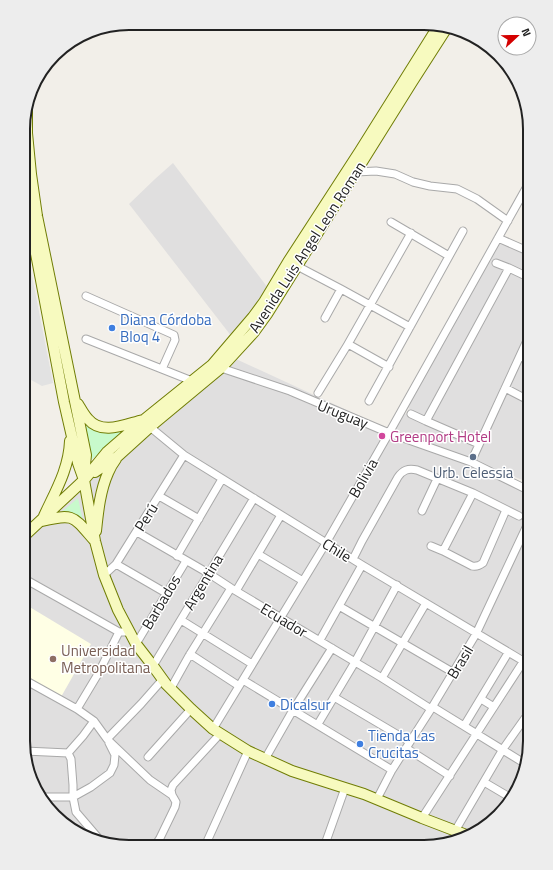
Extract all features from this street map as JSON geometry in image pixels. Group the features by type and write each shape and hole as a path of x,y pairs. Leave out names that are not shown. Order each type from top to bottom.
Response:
{"main road":[{"name":"Avenida Luis Angel Leon Roman","path":"84,480 107,452 221,368 254,332 334,208 376,125 435,31"},
{"name":"Avenida Luis Angel Leon Roman","path":"84,480 118,456 147,423 192,381 212,365 253,317 340,181 363,161 444,32"},
{"path":"363,161 358,161 358,158 372,137 376,125"},
{"path":"30,174 37,216 86,455 84,480 30,531"},
{"path":"334,208 335,198 345,182 343,179 340,181"},
{"path":"30,226 64,402 78,463 84,480 95,541 104,575 118,610 136,644 170,688 191,709 217,731 248,751 292,771 378,799 461,832"},
{"path":"74,399 88,420 96,426 106,429 147,423"},
{"path":"41,521 65,470 68,457 70,431"},
{"path":"95,541 103,487 108,472 118,456"},
{"path":"41,521 67,516 78,522 95,541"}],"street":[{"path":"352,170 376,171 395,174 413,182 430,186 458,189 477,198 508,221"},
{"name":"Bolivia","path":"172,795 170,790 173,785 217,731 241,683 326,543 523,193"},
{"path":"391,222 449,256"},
{"path":"369,401 463,232"},
{"path":"318,393 348,344 411,233"},
{"path":"498,238 523,249"},
{"path":"496,263 523,275"},
{"path":"297,266 410,327"},
{"path":"426,421 509,268"},
{"path":"325,318 341,289"},
{"path":"86,296 174,335 175,340 162,369"},
{"path":"86,339 192,381"},
{"path":"348,344 389,366"},
{"path":"471,462 523,349"},
{"name":"Uruguay","path":"221,368 290,392 389,432 471,462 523,487"},
{"path":"505,388 523,397"},
{"path":"411,414 479,444"},
{"name":"Chile","path":"147,423 184,455 362,565 523,661"},
{"name":"Perú","path":"104,575 116,564 184,455"},
{"path":"353,559 401,473 406,470 417,470 437,478 519,516"},
{"path":"422,511 437,478"},
{"path":"177,556 222,479"},
{"path":"443,551 473,494"},
{"path":"159,496 199,519"},
{"name":"Argentina","path":"153,666 254,498"},
{"path":"431,546 474,567 480,565 483,563 506,510"},
{"path":"170,688 203,633 258,554 281,515"},
{"name":"Ecuador","path":"137,532 521,761"},
{"name":"Brasil","path":"378,799 392,770 454,673 476,634 523,534"},
{"path":"258,554 303,581"},
{"name":"Barbados","path":"136,644 186,561"},
{"path":"116,564 166,593"},
{"path":"320,640 362,565"},
{"path":"30,582 119,632 130,632"},
{"path":"318,724 355,662 397,585"},
{"path":"382,678 426,603"},
{"path":"340,606 454,673"},
{"path":"181,620 252,664"},
{"path":"77,709 98,674 119,632"},
{"path":"265,759 293,710 332,648"},
{"path":"464,726 508,653"},
{"path":"190,654 318,724 392,770"},
{"path":"422,818 494,707 523,668"},
{"path":"107,739 163,679"},
{"path":"30,683 77,709 94,721 107,739 115,755 114,765 110,774 91,787 73,797 47,797"},
{"path":"334,697 408,745 450,776"},
{"path":"481,699 494,707"},
{"path":"148,756 191,709"},
{"path":"68,753 94,721"},
{"path":"455,830 503,749 523,721"},
{"path":"107,739 150,780 172,795 176,802 159,840"},
{"path":"31,751 68,753"},
{"path":"208,840 248,751"},
{"path":"68,753 71,759 73,797 76,812 94,833"},
{"path":"484,782 507,796"},
{"path":"326,840 345,788"}],"shaded area":[{"path":"173,163 271,292 232,337 129,204"},
{"path":"499,240 523,252 523,480 409,438 523,491 523,748 520,767 510,791 503,801 484,820 474,827 450,837 431,840 129,840 103,837 79,827 69,820 50,801 43,791 35,773 31,754 30,528 200,382 225,354 392,431 402,412 406,414 409,408 407,407 488,261 490,262 492,258 490,256"},
{"path":"30,270 53,383 42,386 30,379"},
{"name":"Universidad Metropolitana","path":"30,607 91,644 61,697 30,678"}],"green space":[{"path":"80,413 88,422 128,428 90,461"},
{"path":"78,498 84,526 58,515"}],"place":[{"name":"Diana Córdoba Bloq 4","path":"112,328"},
{"name":"Greenport Hotel","path":"382,436"},
{"name":"Urb. Celessia","path":"473,457"},
{"name":"Universidad Metropolitana","path":"53,659"},
{"name":"Dicalsur","path":"272,704"},
{"name":"Tienda Las Crucitas","path":"360,744"}]}
